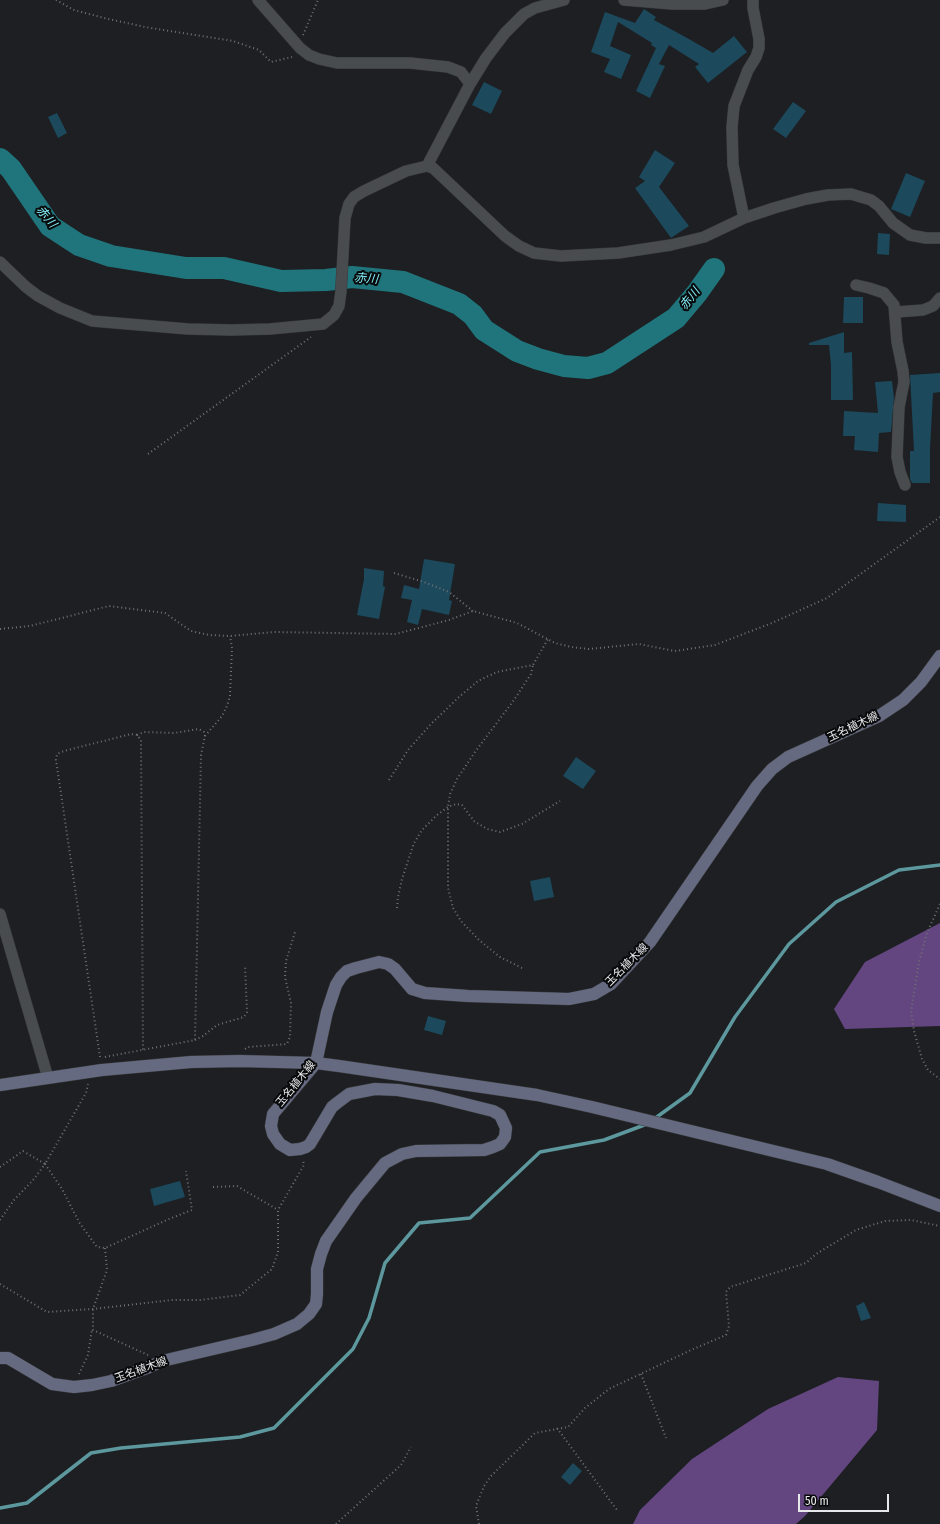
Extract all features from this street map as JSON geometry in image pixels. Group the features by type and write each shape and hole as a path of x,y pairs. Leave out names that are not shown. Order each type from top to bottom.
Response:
{"main road":[{"name":"玉名植木線","path":"0,1358 8,1358 52,1384 71,1387 92,1385 111,1381 162,1361 260,1338 274,1334 297,1324 309,1314 316,1304 317,1269 326,1241 356,1198 385,1163 402,1154 416,1151 484,1150 500,1144 505,1137 506,1128 500,1115 493,1111 433,1096 398,1090 370,1090 349,1094 336,1103 332,1107 310,1144 300,1149 290,1150 280,1144 272,1134 271,1120 277,1108 316,1064 327,1012 336,985 341,977 347,972 356,968 379,962 388,964 395,969 412,989 425,993 468,996 569,998 594,994 611,984 650,942 757,786 772,769 788,757 878,716 903,700 920,682 940,656"},
{"path":"0,1085 97,1070 191,1062 240,1061 316,1064 537,1095 827,1164 940,1206"}],"street":[{"path":"258,0 297,45 309,55 319,59 337,63 410,63 448,66 461,72 470,84"},
{"path":"427,166 470,84 486,58 505,33 524,14 535,8 564,0"},
{"path":"624,0 672,4 705,4 723,0"},
{"path":"744,218 733,165 732,127 734,106 748,70 756,57 759,48 753,0"},
{"path":"0,262 26,287 38,296 66,311 92,321 188,330 270,329 323,324 334,315 339,306 345,218 349,204 354,197 364,191 406,171 427,166 433,168 505,236 519,246 534,253 561,256 618,253 671,245 704,237 744,218 774,208 806,199 828,195 851,194 871,200 893,223 910,235 926,238 940,238"},
{"path":"856,285 884,293 894,305 896,312 897,342 904,382 899,407 897,457 900,472 905,485"},
{"path":"896,312 923,310 933,306 940,298"},
{"path":"0,914 48,1078"}],"path":[{"path":"56,0 74,10 104,18 145,27 233,41 259,50 271,62 292,56 302,38 318,0"},
{"path":"148,454 313,336 322,328 323,324"},
{"path":"394,573 424,582 449,592 473,611 517,623 555,643 571,647 590,649 639,644 675,651 715,645 772,623 827,598 940,516"},
{"path":"0,629 30,626 109,606 165,613 191,631 209,635 230,636 274,632 396,634 449,620 473,611"},
{"path":"195,1040 201,756 205,736 222,716 227,706 230,689 232,648 230,636"},
{"path":"522,968 500,957 478,940 461,922 453,908 448,888 448,807 450,794 457,779 531,674 533,665 548,639"},
{"path":"389,780 408,750 431,724 478,681 497,672 533,665"},
{"path":"0,1220 14,1200 34,1179 45,1164 86,1093 97,1070 100,1057 56,760 57,754 64,750 131,734 137,735 144,732 174,733 199,729 204,732 205,736"},
{"path":"137,735 141,740 143,1050"},
{"path":"397,908 402,879 414,842 422,830 437,814 456,804 462,805 474,821 486,829 500,832 522,824 560,801"},
{"path":"940,904 927,933 918,962 911,1011 914,1031 922,1059 928,1070 940,1079"},
{"path":"240,1061 242,1051 248,1047 287,1044 290,1037 291,1003 285,977 286,961 295,932"},
{"path":"100,1057 195,1040 203,1036 217,1025 244,1017 247,1012 245,965"},
{"path":"0,1284 47,1312 93,1309 172,1300 200,1300 240,1295 272,1269 278,1252 278,1210 304,1165 300,1149"},
{"path":"0,1167 23,1151 45,1164 62,1188 79,1222 97,1247 106,1248 192,1210 186,1171"},
{"path":"213,1187 237,1186 278,1210"},
{"path":"479,1524 476,1506 484,1486 491,1476 535,1433 568,1427 585,1408 609,1389 726,1335 729,1326 726,1292 730,1287 806,1263 816,1254 856,1230 885,1221 912,1220 940,1226"},
{"path":"71,1387 81,1372 88,1355 93,1327 93,1309 107,1270 106,1248"},
{"path":"93,1327 93,1330 162,1361"},
{"path":"641,1374 666,1438"},
{"path":"557,1428 617,1510"},
{"path":"336,1524 401,1465 412,1447"}],"shaded area":[{"path":"940,923 940,1026 845,1029 834,1009 865,962"},
{"path":"838,1377 879,1381 877,1430 805,1516 796,1524 633,1524 640,1510 692,1459 768,1409"}],"building":[{"path":"644,9 656,17 654,20 713,53 734,36 747,52 708,83 695,67 699,64 669,45 659,64 665,66 650,98 636,91 656,48 651,45 652,43 618,22 610,46 631,55 621,79 604,72 610,59 591,52 605,12 635,23"},
{"path":"484,82 502,91 491,114 472,105"},
{"path":"793,102 806,111 786,138 773,129"},
{"path":"57,113 67,133 58,138 48,117"},
{"path":"655,150 675,163 659,187 689,226 671,238 635,188 645,181 639,177"},
{"path":"906,173 925,181 910,217 891,209"},
{"path":"878,233 890,234 889,255 877,254"},
{"path":"844,297 863,297 863,323 843,323"},
{"path":"844,332 844,353 852,352 853,400 831,400 831,365 829,345 809,345 809,343"},
{"path":"940,373 940,392 933,393 930,483 912,483 910,479 910,451 914,451 910,375"},
{"path":"892,381 894,398 891,432 879,433 878,452 854,450 855,436 843,436 844,411 878,413 875,382"},
{"path":"878,503 906,505 906,522 877,521"},
{"path":"424,559 455,564 449,600 452,601 449,615 422,609 418,625 407,622 412,600 401,598 404,585 419,589"},
{"path":"364,568 384,571 383,586 385,587 379,619 357,615 364,579"},
{"path":"576,757 596,771 583,789 563,776"},
{"path":"550,877 554,897 534,901 530,881"},
{"path":"428,1016 446,1021 442,1035 424,1030"},
{"path":"180,1181 185,1197 154,1206 150,1189"},
{"path":"864,1302 871,1318 861,1321 856,1306"},
{"path":"573,1463 582,1471 570,1485 561,1477"}],"waterway":[{"name":"赤川","path":"0,159 11,169 50,226 79,245 111,256 186,268 224,268 281,281 326,280 352,277 403,282 459,304 473,315 484,330 517,351 538,359 564,366 588,368 607,363 676,318 697,293 714,269"},
{"path":"654,1119 690,1093 735,1017 789,944 836,902 899,870 940,865"},
{"path":"0,1508 27,1503 91,1453 121,1448 240,1437 274,1428 353,1349 369,1318 385,1263 419,1223 470,1218 540,1152 604,1140 647,1124"}]}
